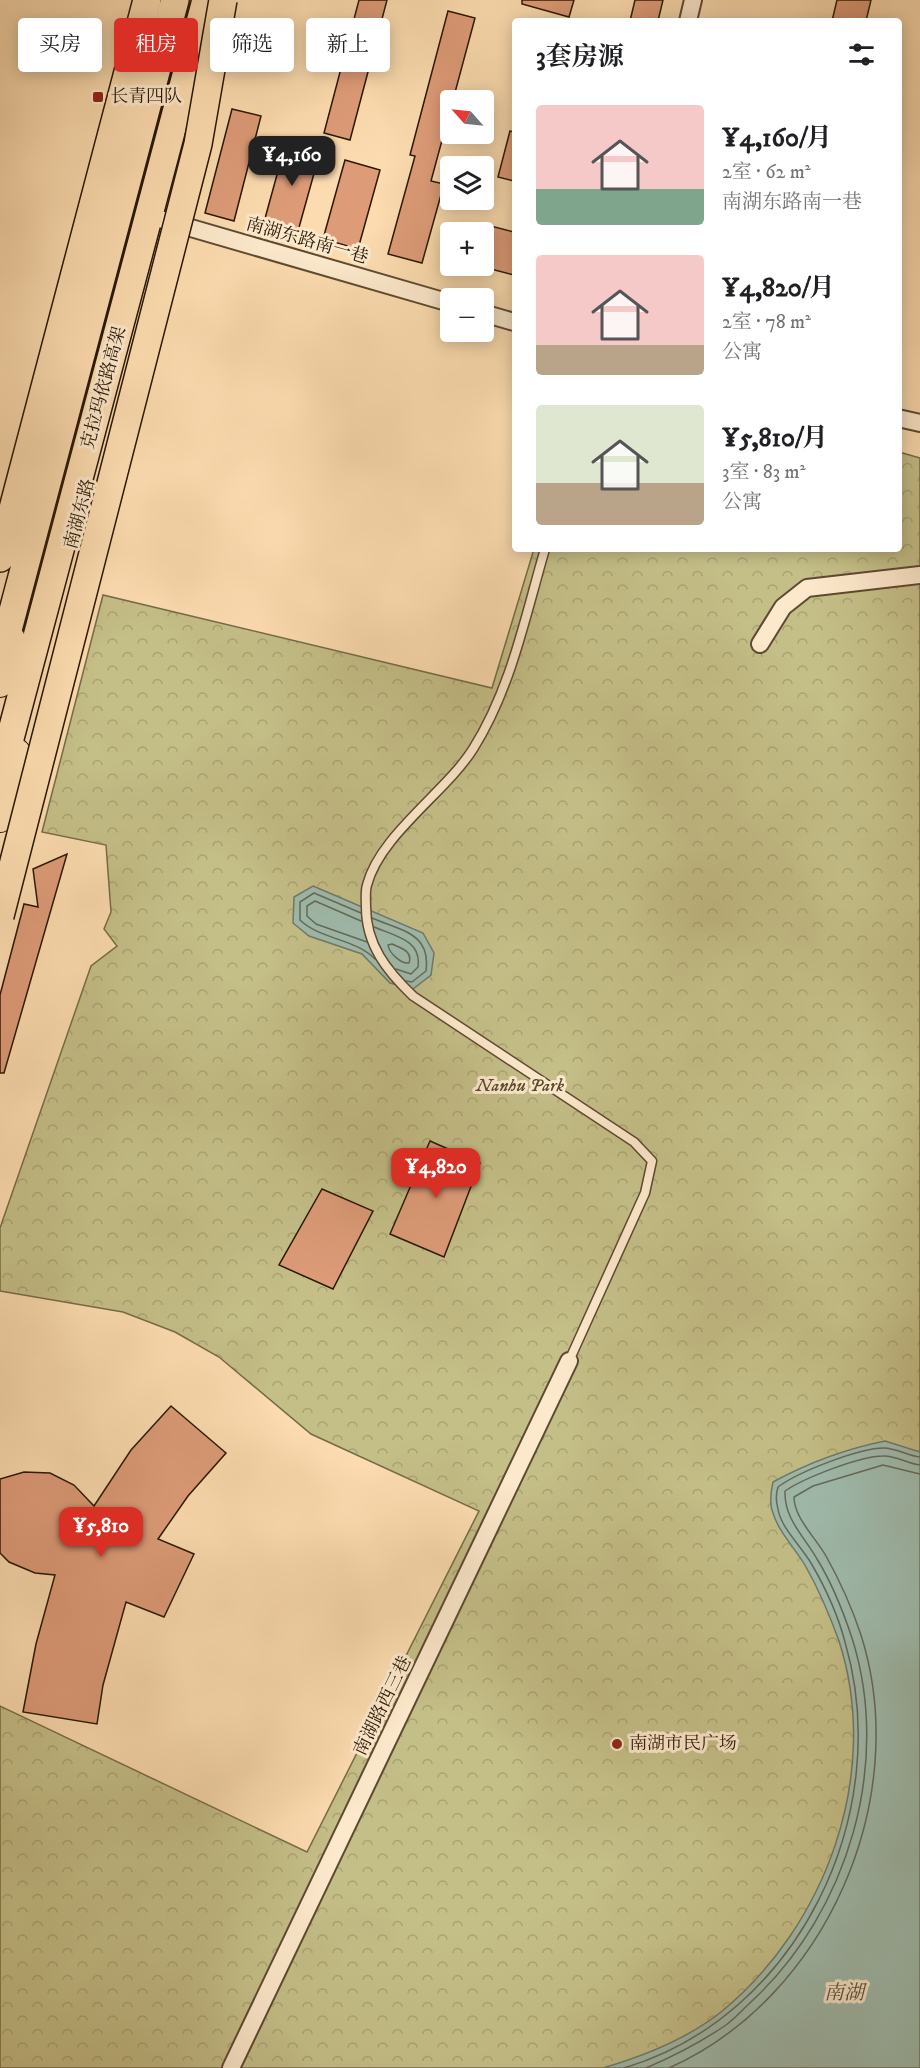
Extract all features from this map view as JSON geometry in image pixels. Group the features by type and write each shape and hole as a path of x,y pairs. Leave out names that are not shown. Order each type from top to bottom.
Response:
{"highway":[{"path":"0,558 147,0"},
{"name":"克拉玛依路高架","path":"0,660 178,0"},
{"name":"克拉玛依路高架","path":"0,776 206,0"},
{"path":"0,916 198,144 223,0"}],"main road":[{"name":"南湖东路","path":"0,684 178,0"},
{"name":"南湖东路","path":"0,819 101,433 153,217 211,0"}],"street":[{"path":"689,18 693,0"},
{"name":"南湖东路南一巷","path":"153,217 440,300"},
{"path":"494,316 512,321"},
{"path":"902,419 920,423"},
{"path":"760,644 783,607 807,588 920,575"},
{"name":"南湖路西三巷","path":"231,2068 569,1361"}],"lane":[{"path":"544,552 502,695 472,751 392,841 376,864 366,886 366,920 370,939 389,973 413,996 634,1142 652,1161 645,1193 569,1361"}],"green space":[{"name":"Nanhu Park","path":"902,453 920,458 920,2068 0,2068 0,1706 307,1852 479,1511 311,1434 219,1357 175,1332 123,1312 0,1291 0,1228 91,966 117,946 104,929 111,912 106,845 42,832 103,595 492,688 533,552 902,552"}],"water":[{"path":"313,886 423,933 434,953 431,975 413,989 390,983 362,954 309,936 293,923 294,897"},
{"name":"南湖","path":"885,1441 920,1452 920,2068 603,2068 665,2046 708,2022 721,2012 758,1977 790,1936 816,1892 836,1844 848,1794 853,1743 851,1692 839,1641 820,1594 776,1520 771,1506 773,1482 841,1452"}],"building":[{"path":"359,0 387,0 382,18 354,18"},
{"path":"522,0 574,0 569,17 522,4"},
{"path":"635,0 663,0 659,18 631,18"},
{"path":"837,0 871,0 867,18 833,18"},
{"path":"448,11 475,18 456,90 440,90 441,144 431,181 440,183 440,198 422,263 388,254 415,156 410,155"},
{"path":"340,72 368,72 350,140 324,133"},
{"path":"232,109 261,116 234,221 205,213"},
{"path":"510,131 512,132 512,180 498,177"},
{"path":"286,142 320,152 298,231 264,222"},
{"path":"345,160 380,170 358,249 323,239"},
{"path":"494,227 512,231 512,274 494,270"},
{"path":"67,854 4,1073 0,1073 0,995 24,904 38,907 33,869"},
{"path":"430,1141 480,1163 444,1257 390,1234"},
{"path":"322,1189 373,1211 333,1289 279,1265"},
{"path":"171,1406 226,1453 188,1496 158,1539 194,1554 164,1617 126,1602 103,1685 97,1724 23,1712 36,1644 55,1575 35,1573 9,1562 0,1553 0,1479 24,1472 50,1473 74,1485 94,1506 131,1450"}],"place":[{"name":"长青四队","path":"98,97"},
{"name":"南湖市民广场","path":"617,1744"}]}
